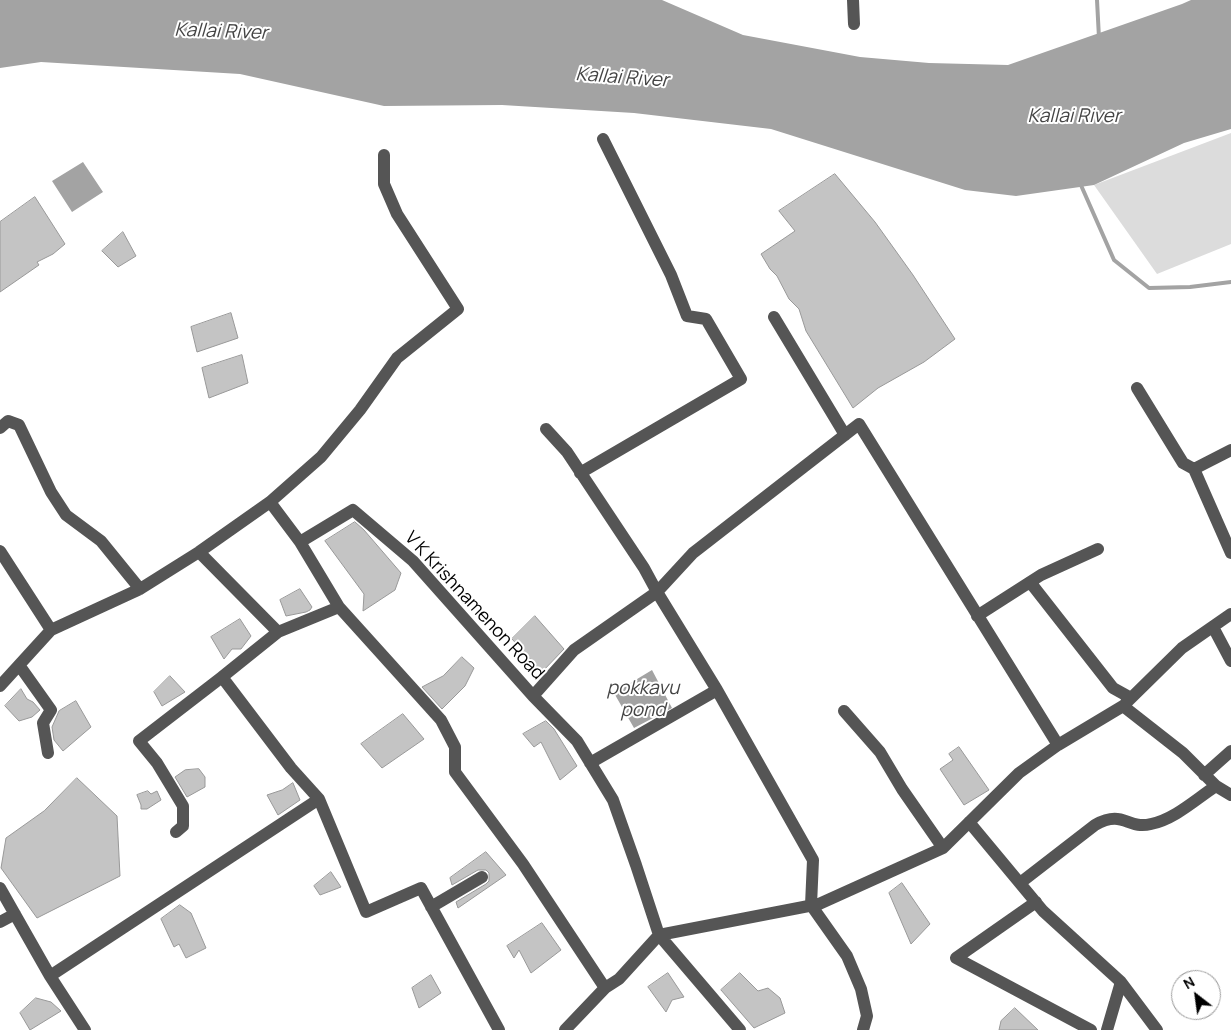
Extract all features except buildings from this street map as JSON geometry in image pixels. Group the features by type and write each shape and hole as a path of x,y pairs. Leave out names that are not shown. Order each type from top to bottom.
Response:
{"street":[{"path":"853,0 854,24"},
{"path":"580,473 741,379 706,319 687,316 670,275 603,139"},
{"path":"0,686 51,630 140,589 199,552 270,502 321,457 360,410 397,358 458,309 397,214 384,184 384,155"},
{"path":"774,317 845,435"},
{"path":"1137,388 1183,463 1194,470 1231,553"},
{"path":"0,428 8,421 19,425 51,492 66,515 101,541 140,589"},
{"path":"533,696 574,650 657,592 694,552 859,424 1058,745"},
{"path":"546,429 567,452 644,568 717,690 813,860 811,905 847,956 861,989 867,1016 863,1030"},
{"path":"1194,470 1231,450"},
{"path":"270,502 300,542 340,607 441,720 455,747 455,772 522,864 605,988"},
{"name":"V K Krishnamenon Road","path":"300,542 353,510 413,561 533,696 577,740 613,800 659,935 740,1030"},
{"path":"978,616 1041,575 1098,550"},
{"path":"0,551 51,630"},
{"path":"199,552 278,632"},
{"path":"1030,582 1113,688 1216,786 1231,795"},
{"path":"176,832 183,826 183,806 157,763 139,741 278,632 340,607"},
{"path":"566,1030 605,988 619,979 659,935 819,904 942,848 1019,773 1058,745 1127,702 1182,648 1231,614"},
{"path":"1213,627 1231,661"},
{"path":"19,666 51,710 43,723 48,753"},
{"path":"222,677 291,768 320,799 366,912 421,888 499,1030"},
{"path":"590,763 717,690"},
{"path":"844,711 880,752 902,789 942,848"},
{"path":"1204,775 1231,751"},
{"path":"1020,883 1095,825 1106,819 1122,819 1142,826 1153,824 1169,817 1216,786"},
{"path":"50,976 320,799"},
{"path":"969,822 1044,911 1121,982 1157,1030"},
{"path":"431,907 482,877"},
{"path":"0,888 50,976 85,1030"},
{"path":"1036,902 956,958 1090,1030"},
{"path":"0,922 15,914"},
{"path":"1107,1030 1121,982"}],"shaded area":[{"path":"1231,133 1231,244 1157,274 1094,185"}],"water":[{"name":"Kallai River","path":"0,0 662,0 743,35 860,57 929,63 1008,65 1191,0 1231,0 1231,129 1184,143 1094,185 1016,196 965,190 771,129 634,113 502,105 384,106 240,74 41,62 0,68"},
{"path":"83,162 103,192 72,212 52,181"},
{"name":"pokkavu pond","path":"652,670 672,708 634,728 614,693"}],"waterway":[{"path":"1097,0 1099,38"},
{"path":"1080,183 1114,260 1149,288 1190,287 1231,282"}]}
